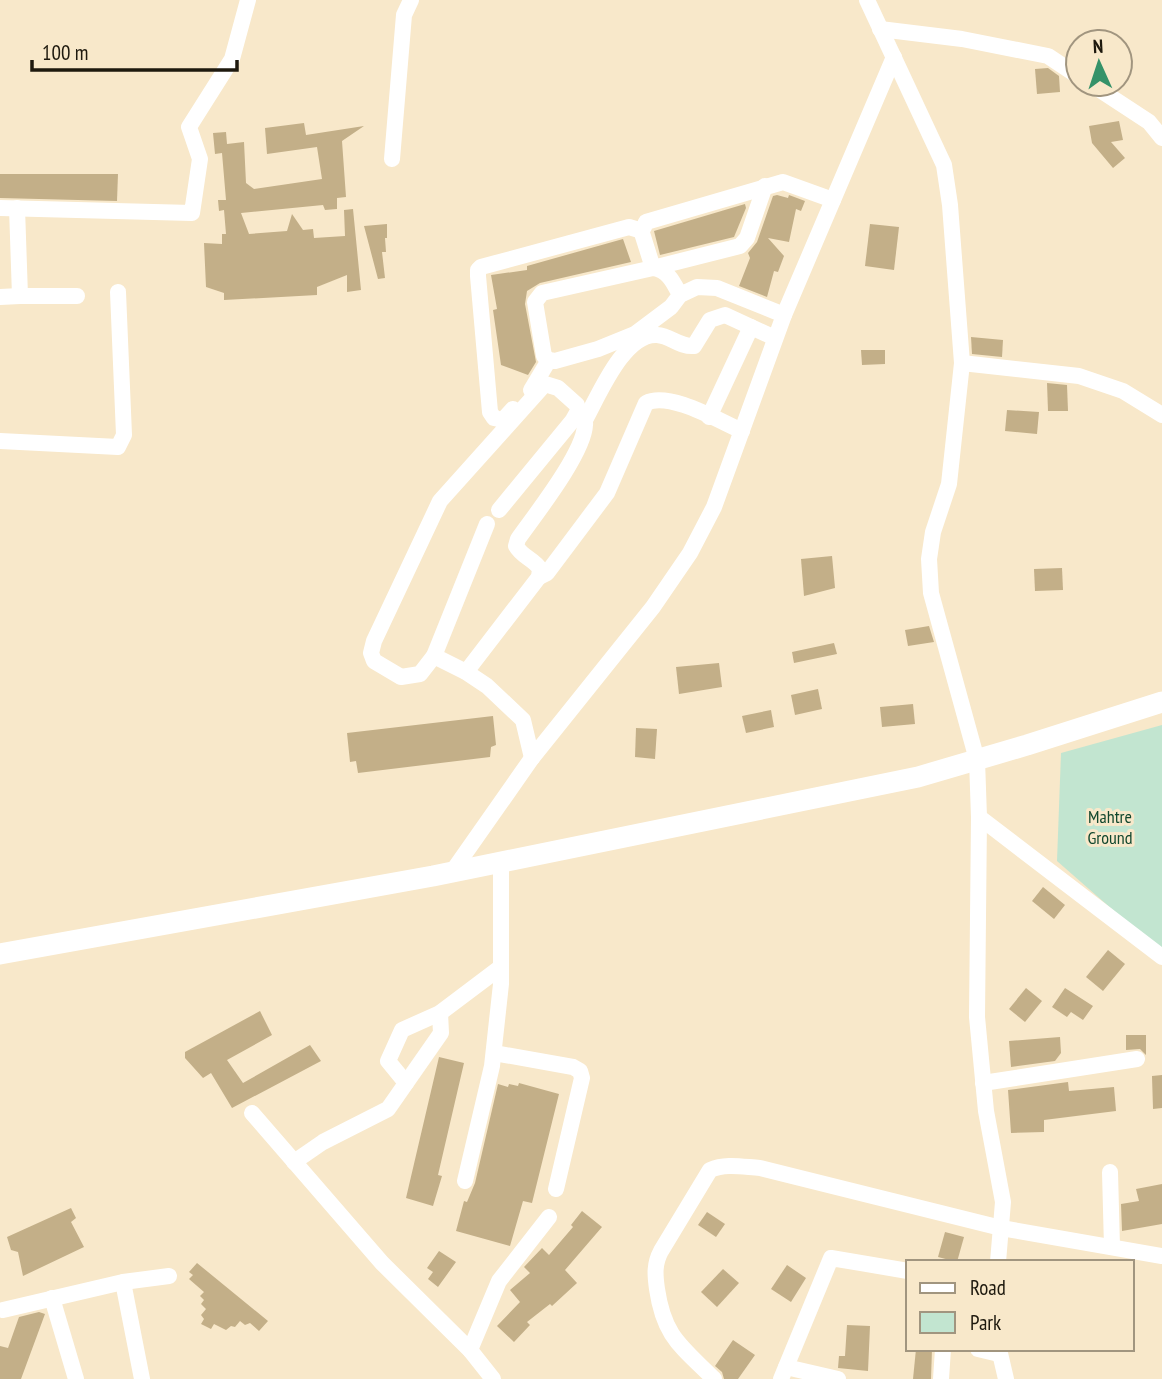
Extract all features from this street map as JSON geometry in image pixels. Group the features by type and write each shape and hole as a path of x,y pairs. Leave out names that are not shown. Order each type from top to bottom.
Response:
{"main road":[{"path":"0,954 452,872 918,777 1162,702"}],"street":[{"path":"20,296 8,208 192,213 200,159 188,127 232,59 248,0"},
{"path":"392,159 404,15 411,0"},
{"path":"865,1 944,165 950,205 962,363 948,484 933,532 929,559 931,593 977,760 977,1017 983,1083 1003,1202 998,1260"},
{"path":"880,29 962,39 1048,56 1064,67"},
{"path":"452,872 533,758 653,607 690,552 714,507 784,315 894,57"},
{"path":"1114,98 1156,123 1162,138"},
{"path":"653,268 641,230 646,222 783,182 833,200"},
{"path":"765,186 747,238 740,246 542,293 535,302 544,356 555,361 598,349 635,334 671,307 680,295 697,287 717,288 784,315"},
{"path":"549,360 529,393 503,420 494,418 490,412 488,398 478,270 629,227 641,230"},
{"path":"653,268 663,270 680,295"},
{"path":"0,441 118,447 124,435 118,292"},
{"path":"0,297 77,296"},
{"path":"499,510 573,420 581,416 625,352 637,341 649,335 661,335 680,345 694,346 709,320 725,315 775,338"},
{"path":"709,417 751,327"},
{"path":"962,363 1079,376 1122,391 1162,415"},
{"path":"487,524 434,656 420,674 401,677 374,661 371,653 374,641 440,501 545,384 558,388 577,405 585,426 573,457 518,539 516,546 520,553 537,564 540,569 539,577"},
{"path":"466,672 539,577 547,573 607,493 646,403 652,400 669,400 742,431"},
{"path":"434,656 487,686 523,720 533,758"},
{"path":"979,817 1162,957"},
{"path":"464,1181 494,1053 500,967 501,862"},
{"path":"406,1083 388,1061 402,1030 440,1013 500,967"},
{"path":"294,1162 323,1142 388,1109 441,1033 440,1013"},
{"path":"494,1053 573,1067 580,1072 582,1078 556,1189"},
{"path":"983,1083 1137,1059"},
{"path":"252,1113 382,1263 470,1350 492,1379"},
{"path":"714,1379 675,1340 664,1322 655,1275 656,1260 710,1170 727,1166 760,1168 1001,1228 1162,1256"},
{"path":"1110,1171 1112,1247"},
{"path":"470,1350 499,1280 549,1217"},
{"path":"838,1379 784,1373 831,1258 906,1271"},
{"path":"3,1310 123,1282 169,1276"},
{"path":"123,1282 142,1379"},
{"path":"52,1298 76,1379"},
{"path":"941,1379 943,1351"},
{"path":"999,1352 1006,1379"}],"green space":[{"name":"Mahtre Ground","path":"1162,725 1162,953 1057,861 1061,753"}],"building":[{"path":"1048,68 1059,76 1060,92 1037,94 1035,69"},
{"path":"1119,121 1123,140 1111,142 1125,158 1113,168 1092,143 1089,126"},
{"path":"304,123 306,135 364,126 342,141 346,197 337,198 337,209 325,210 323,205 241,213 249,234 287,231 292,214 303,230 313,229 314,238 345,236 344,210 353,209 361,290 347,292 347,275 317,287 317,295 224,300 224,293 206,287 204,243 222,244 222,234 226,234 224,210 219,211 218,200 226,200 222,153 215,154 213,133 226,132 227,144 244,142 246,183 254,189 322,179 317,147 267,154 265,128"},
{"path":"0,174 118,174 117,201 0,198"},
{"path":"789,195 805,201 801,211 796,209 789,242 768,238 784,256 778,272 774,271 767,297 739,286 750,258 748,253 757,242 773,196 788,198"},
{"path":"745,204 746,208 734,237 660,255 654,231"},
{"path":"387,224 386,252 382,252 385,278 378,279 364,226"},
{"path":"870,224 899,227 894,270 865,266"},
{"path":"623,239 631,262 540,283 527,291 525,304 536,362 528,375 501,365 493,310 497,309 491,275 527,270 527,266"},
{"path":"971,337 1003,340 1002,357 972,354"},
{"path":"861,350 885,350 885,364 862,365"},
{"path":"1047,383 1067,385 1068,411 1048,411"},
{"path":"1007,410 1039,412 1037,434 1005,431"},
{"path":"832,556 835,588 804,596 801,559"},
{"path":"1062,568 1063,590 1035,591 1034,569"},
{"path":"929,626 934,642 908,646 905,630"},
{"path":"834,643 837,654 794,663 792,652"},
{"path":"719,663 722,687 679,694 676,667"},
{"path":"818,689 822,709 795,715 791,695"},
{"path":"913,704 915,724 882,727 880,707"},
{"path":"771,710 774,727 746,733 742,716"},
{"path":"493,716 496,745 491,747 490,757 358,773 356,761 350,762 347,733"},
{"path":"636,728 657,729 655,759 635,757"},
{"path":"1043,887 1065,905 1054,919 1032,901"},
{"path":"1108,950 1125,964 1103,991 1086,977"},
{"path":"1026,988 1042,1001 1025,1022 1009,1009"},
{"path":"1065,988 1093,1006 1083,1020 1071,1012 1067,1017 1052,1007"},
{"path":"260,1011 272,1035 227,1060 243,1083 310,1045 321,1061 232,1108 211,1073 203,1078 185,1058 185,1052"},
{"path":"1126,1035 1146,1035 1146,1055 1140,1049 1126,1050"},
{"path":"1060,1037 1061,1053 1055,1061 1011,1067 1009,1041"},
{"path":"439,1057 464,1063 438,1175 442,1176 433,1206 406,1198"},
{"path":"1162,1075 1162,1108 1153,1109 1152,1076"},
{"path":"1068,1082 1069,1091 1114,1087 1116,1111 1044,1120 1044,1132 1011,1133 1008,1090"},
{"path":"519,1083 559,1094 532,1203 523,1201 510,1246 456,1231 464,1201 467,1202 475,1183 498,1084 508,1087 509,1084 518,1086"},
{"path":"1162,1184 1162,1224 1122,1231 1121,1204 1139,1201 1136,1189"},
{"path":"71,1208 76,1218 71,1222 84,1247 23,1276 18,1252 11,1250 7,1237"},
{"path":"582,1211 602,1227 565,1270 577,1283 552,1306 550,1304 527,1322 530,1325 514,1342 497,1326 520,1302 510,1290 530,1273 524,1267 542,1248 549,1255 573,1227 571,1225"},
{"path":"707,1212 725,1224 716,1237 698,1225"},
{"path":"945,1232 964,1237 958,1260 938,1257"},
{"path":"439,1251 456,1262 438,1287 428,1279 433,1272 427,1268"},
{"path":"197,1263 268,1321 259,1331 250,1323 245,1325 240,1321 235,1327 231,1326 226,1330 214,1324 211,1329 201,1324 204,1319 201,1315 206,1309 201,1304 204,1300 200,1296 204,1292 189,1279 193,1275 189,1272"},
{"path":"787,1265 806,1278 791,1302 771,1289"},
{"path":"723,1269 739,1283 717,1307 701,1292"},
{"path":"39,1312 45,1314 21,1379 0,1379 0,1346 8,1348 19,1317"},
{"path":"847,1325 870,1326 868,1371 838,1368 839,1356 845,1356"},
{"path":"733,1340 755,1355 738,1379 724,1379 722,1372 715,1366"},
{"path":"916,1351 932,1351 931,1379 913,1379"}]}
